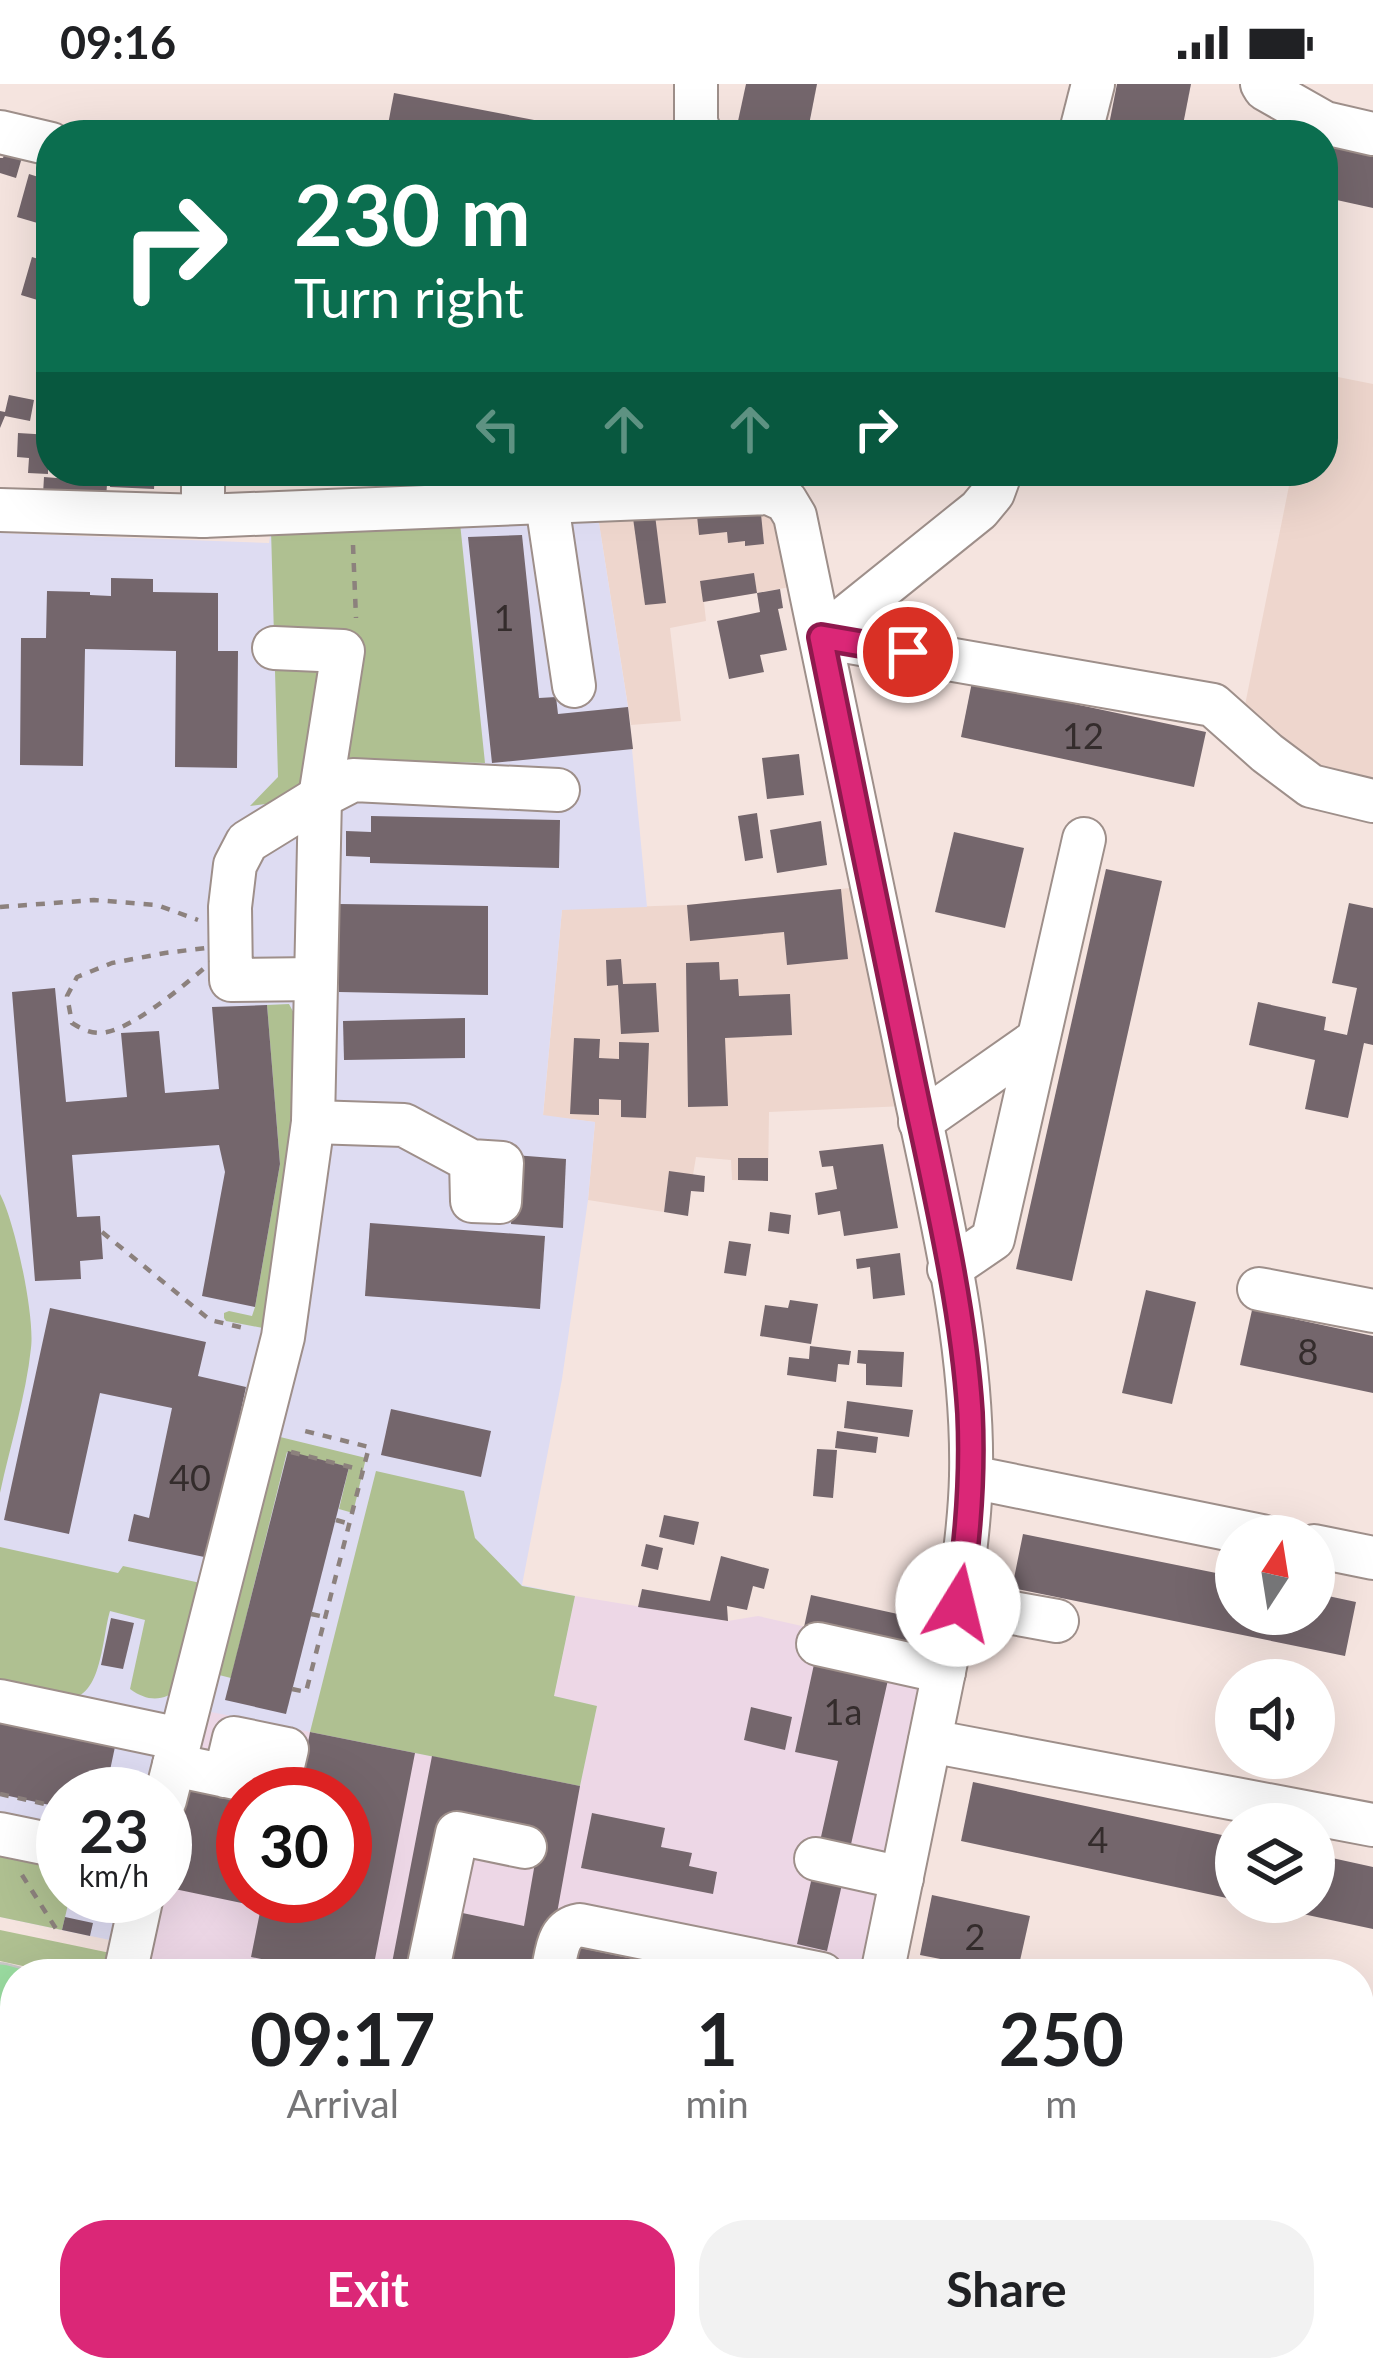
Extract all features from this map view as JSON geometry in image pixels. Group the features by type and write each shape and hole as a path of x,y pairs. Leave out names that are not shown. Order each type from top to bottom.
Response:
{"street":[{"path":"696,84 696,120"},
{"path":"1084,120 1093,84"},
{"path":"1262,84 1320,120"},
{"path":"1338,126 1373,134"},
{"path":"0,132 36,141"},
{"path":"203,486 203,516"},
{"path":"0,510 203,516 547,504 648,486"},
{"path":"668,486 769,493 785,500 796,516 961,1333 970,1410 967,1545 885,1959"},
{"path":"821,637 979,510 996,486"},
{"path":"547,504 574,686"},
{"path":"821,637 1213,706 1311,786 1373,801"},
{"path":"173,1767 283,1336 313,1122 320,797 343,651 274,648"},
{"path":"316,980 231,980 218,934 230,907 235,865 247,842 353,780 559,790"},
{"path":"949,1269 993,1239 1084,838"},
{"path":"920,1121 1037,1040"},
{"path":"313,1122 404,1125 471,1161"},
{"path":"1259,1289 1373,1310"},
{"path":"971,1477 1215,1526"},
{"path":"1335,1550 1373,1558"},
{"path":"958,1604 1057,1621"},
{"path":"818,1644 944,1672"},
{"path":"0,1701 170,1767"},
{"path":"930,1742 1373,1825"},
{"path":"430,1959 457,1833 525,1847"},
{"path":"816,1859 902,1878"},
{"path":"128,1959 136,1923"},
{"path":"555,1959 560,1936 568,1927 580,1925 748,1959"}],"path":[{"path":"0,908 94,900 157,905 218,934"},
{"path":"218,934 161,1002 130,1022 106,1033 87,1032 72,1023 67,995 77,977 218,934"},
{"path":"102,1232 210,1320 283,1336"},
{"path":"260,1432 369,1447 306,1692 292,1689"},
{"path":"260,1432 363,1470"},
{"path":"336,1520 350,1524"},
{"path":"311,1614 325,1617"},
{"path":"0,1794 36,1802"},
{"path":"7,1849 60,1936"}],"shaded area":[{"path":"1338,377 1373,384 1373,781 1308,767 1243,715 1289,486 1338,486"},
{"path":"773,510 796,586 704,602 706,621 670,628 681,721 631,725 598,517"},
{"path":"598,517 628,707 647,907 562,910 543,1115 595,1122 562,1379 522,1585 575,1596 554,1696 597,1706 580,1786 201,1710 169,1767 36,1767 36,1923 128,1923 124,1943 0,1917 0,533 269,543 271,530"},
{"path":"859,887 905,1106 769,1112 768,1181 732,1180 731,1160 696,1157 693,1175 669,1172 664,1212 588,1200 595,1122 543,1116 562,909 687,905"},
{"path":"575,1596 728,1621 758,1616 935,1656 872,1959 146,1959 153,1923 192,1923 192,1767 188,1767 201,1709 580,1785 597,1706 554,1697"}],"green space":[{"path":"460,523 485,763 335,759 320,797 250,806 278,777 271,530"},
{"path":"289,1004 297,1019 302,1163 268,1329 226,1321 224,1313 252,1316 255,1307 280,1164 267,1005"},
{"path":"0,1194 23,1270 31,1348 0,1493"},
{"path":"272,1435 366,1458 353,1513 339,1509 349,1467 287,1452 231,1678 211,1673"},
{"path":"376,1471 464,1491 475,1538 522,1586 575,1596 554,1696 597,1706 580,1786 310,1732"},
{"path":"0,1547 118,1573 123,1566 205,1584 180,1687 156,1699 130,1689 145,1620 110,1611 99,1665 79,1696 50,1697 0,1685"},
{"path":"0,1847 36,1853 36,1923 64,1923 62,1930 0,1917"},
{"path":"0,1930 120,1955 118,1959 0,1959"}],"building":[{"path":"746,84 817,84 810,120 738,120"},
{"path":"1117,84 1191,84 1184,120 1110,120"},
{"path":"394,93 534,120 389,120"},
{"path":"1338,144 1373,151 1373,208 1338,200"},
{"path":"6,149 23,154 16,178 0,173 0,158"},
{"path":"29,174 36,176 36,223 17,217"},
{"path":"32,257 36,258 36,300 21,295"},
{"path":"9,395 34,400 30,421 5,416 0,428 0,411 5,412"},
{"path":"18,433 36,434 36,473 28,473 29,458 17,457"},
{"path":"43,486 107,486 106,498 43,494"},
{"path":"744,511 744,516 761,514 764,544 728,543 727,532 699,535 697,516"},
{"path":"655,515 666,603 645,605 633,518"},
{"path":"522,535 539,698 556,697 558,714 628,707 633,749 492,763 468,537"},
{"path":"754,573 757,593 703,602 700,581"},
{"path":"111,578 153,579 153,592 218,593 218,651 238,651 237,768 175,767 176,651 85,649 83,766 20,765 21,638 46,638 47,591 111,596"},
{"path":"780,589 783,608 778,609 787,650 760,655 764,672 729,679 717,621 760,612 757,593"},
{"path":"972,682 1206,732 1194,787 961,737"},
{"path":"799,754 804,795 767,799 762,758"},
{"path":"757,813 763,858 745,861 738,816"},
{"path":"371,816 560,820 559,868 370,863 370,857 346,856 346,831 371,832"},
{"path":"821,821 827,865 777,873 770,830"},
{"path":"954,832 1024,848 1005,928 935,912"},
{"path":"1106,869 1162,881 1072,1281 1016,1269"},
{"path":"841,889 848,959 787,965 784,932 690,941 687,905"},
{"path":"1349,903 1373,908 1373,1045 1364,1043 1348,1118 1305,1109 1315,1060 1249,1045 1258,1002 1326,1017 1324,1030 1347,1035 1357,988 1332,983"},
{"path":"339,904 488,906 488,995 339,992"},
{"path":"621,959 623,984 656,983 659,1032 621,1034 618,985 607,986 606,960"},
{"path":"719,962 720,980 738,979 739,996 790,994 792,1035 725,1038 728,1106 688,1107 686,963"},
{"path":"55,988 66,1102 127,1097 121,1033 159,1031 165,1093 219,1089 212,1007 267,1005 280,1164 255,1307 202,1296 225,1172 219,1145 72,1155 77,1217 100,1216 103,1259 80,1261 81,1279 35,1281 12,992"},
{"path":"465,1018 465,1058 344,1060 343,1021"},
{"path":"574,1038 600,1039 599,1058 619,1059 619,1042 649,1043 646,1118 621,1117 621,1100 599,1099 599,1115 570,1114"},
{"path":"883,1144 898,1228 844,1236 840,1211 818,1215 815,1193 837,1189 833,1166 822,1167 819,1151"},
{"path":"514,1155 566,1159 563,1228 511,1224"},
{"path":"738,1158 768,1158 768,1181 738,1180"},
{"path":"669,1171 705,1176 704,1192 691,1191 688,1216 664,1212"},
{"path":"770,1212 791,1215 789,1234 768,1231"},
{"path":"370,1223 545,1236 540,1309 365,1296"},
{"path":"729,1241 751,1244 746,1276 724,1273"},
{"path":"900,1253 905,1295 873,1299 870,1267 857,1269 856,1259"},
{"path":"1146,1290 1196,1302 1172,1404 1122,1393"},
{"path":"790,1300 818,1304 811,1344 760,1336 765,1305 788,1308"},
{"path":"50,1308 206,1342 198,1376 246,1387 209,1558 128,1541 134,1514 149,1518 172,1408 100,1393 69,1534 4,1520"},
{"path":"1252,1310 1373,1336 1373,1393 1240,1365"},
{"path":"810,1346 851,1351 849,1365 838,1364 836,1382 787,1375 789,1357 809,1359"},
{"path":"858,1350 904,1352 902,1387 866,1385 866,1364 857,1363"},
{"path":"847,1401 913,1410 909,1437 844,1428"},
{"path":"391,1409 491,1431 481,1477 381,1455"},
{"path":"837,1431 878,1437 876,1453 835,1448"},
{"path":"817,1449 837,1450 833,1498 813,1496"},
{"path":"288,1451 349,1467 286,1714 225,1700"},
{"path":"664,1515 699,1522 694,1545 659,1537"},
{"path":"1023,1534 1215,1573 1215,1629 1012,1588"},
{"path":"646,1544 663,1548 658,1570 641,1566"},
{"path":"721,1556 769,1569 764,1589 753,1586 747,1610 727,1606 728,1621 638,1607 642,1589 710,1601"},
{"path":"811,1595 916,1618 908,1650 804,1627"},
{"path":"1335,1598 1356,1602 1345,1656 1242,1635 1335,1635"},
{"path":"111,1618 134,1623 123,1669 101,1665"},
{"path":"816,1655 890,1671 827,1951 797,1944 838,1761 795,1752"},
{"path":"751,1707 792,1717 785,1750 744,1740"},
{"path":"0,1717 116,1742 111,1767 36,1767 36,1802 0,1794"},
{"path":"310,1732 415,1753 375,1959 251,1957 258,1923 372,1923 372,1767 303,1767"},
{"path":"432,1756 580,1786 549,1959 442,1959 453,1911 524,1926 540,1834 447,1816 420,1959 393,1959"},
{"path":"192,1780 216,1785 216,1898 192,1893"},
{"path":"973,1782 1215,1834 1215,1895 961,1841"},
{"path":"592,1813 665,1828 661,1847 692,1853 689,1866 717,1872 713,1894 581,1868"},
{"path":"1335,1859 1373,1867 1373,1929 1335,1921"},
{"path":"932,1895 1030,1916 1020,1959 920,1955"},
{"path":"64,1923 93,1923 90,1936 62,1930"},
{"path":"566,1945 634,1959 563,1959"}],"route":[{"path":"908,652 821,637 961,1333 970,1410 971,1477 958,1604"}]}
